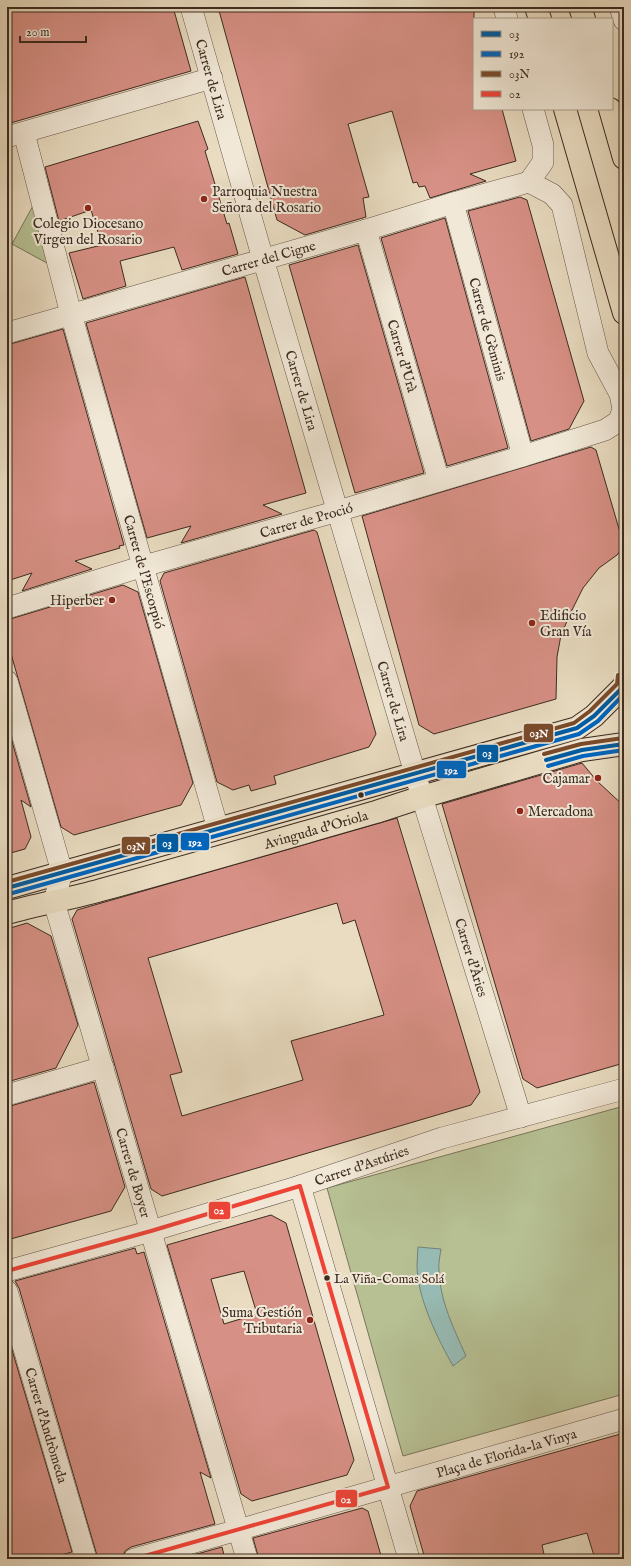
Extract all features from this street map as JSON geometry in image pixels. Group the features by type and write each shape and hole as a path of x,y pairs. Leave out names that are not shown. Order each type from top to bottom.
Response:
{"main road":[{"path":"536,7 540,18"},
{"path":"580,7 584,18"},
{"path":"566,110 624,313"},
{"path":"610,110 624,158"},
{"name":"Avinguda d'Oriola","path":"7,888 576,728 594,716 624,686"},
{"name":"Avinguda d'Oriola","path":"7,913 29,906 54,902 100,890 346,821 582,750 624,744"}],"street":[{"name":"Carrer de Lira","path":"191,7 263,259 422,797"},
{"path":"504,7 507,18"},
{"path":"620,7 624,20"},
{"path":"16,135 212,78"},
{"path":"529,182 543,162 543,145 533,110"},
{"name":"Carrer de l'Escorpió","path":"16,135 71,314 218,829"},
{"name":"Carrer del Cigne","path":"7,333 529,182"},
{"name":"Carrer de Proció","path":"7,608 144,566 338,512 523,456 605,430 620,421 623,409 620,394 598,353 562,204 552,194 529,182"},
{"name":"Carrer de Gèminis","path":"453,203 523,456"},
{"name":"Carrer d'Urà","path":"366,230 439,481"},
{"path":"7,681 62,872 54,902"},
{"name":"Carrer d'Àries","path":"422,797 521,1118"},
{"name":"Carrer de Boyer","path":"54,902 247,1559"},
{"path":"7,1095 103,1067"},
{"name":"Carrer d'Astúries","path":"7,1271 151,1231 300,1186 442,1138 624,1090"},
{"path":"300,1186 409,1559"},
{"name":"Carrer d'Andròmeda","path":"7,1291 86,1559"},
{"name":"Plaça de Florida-la Vinya","path":"134,1559 624,1419"}],"green space":[{"path":"35,202 56,268 12,244"},
{"path":"624,1106 624,1394 403,1456 327,1188"}],"water":[{"path":"418,1247 441,1249 439,1268 442,1293 448,1315 466,1356 453,1366 435,1331 424,1304 418,1278"}],"building":[{"path":"7,7 173,7 191,71 7,124"},
{"path":"218,7 474,7 473,110 502,110 516,161 470,174 486,181 430,198 425,186 419,187 417,182 413,183 392,111 348,124 369,197 363,198 366,217 305,235 277,220"},
{"name":"Colegio Diocesano Virgen del Rosario","path":"198,121 208,149 205,151 227,224 229,223 238,254 182,270 174,247 120,261 126,286 83,299 69,253 102,245 91,210 59,221 45,167"},
{"path":"520,197 527,200 584,401 569,429 531,441 468,211"},
{"path":"445,218 508,448 447,466 381,238"},
{"path":"358,245 424,473 355,493 289,265"},
{"path":"245,277 306,493 263,505 282,514 181,543 191,526 147,538 86,323"},
{"path":"63,329 124,545 119,546 120,548 75,561 92,569 22,591 32,573 7,581 7,345"},
{"path":"591,447 596,450 624,546 617,555 599,568 583,588 571,612 561,635 557,657 556,699 434,734 419,725 362,516"},
{"path":"314,530 317,532 376,734 369,747 274,776 276,784 251,791 249,785 233,790 217,782 160,581 164,573"},
{"path":"123,585 138,592 193,783 181,805 74,835 61,827 7,640 7,620"},
{"path":"7,724 31,807 21,800 31,837 25,849 7,854"},
{"path":"582,763 597,781 624,806 624,1063 537,1088 523,1079 442,804"},
{"path":"397,818 480,1092 471,1105 162,1196 151,1189 72,919 77,910","holes":["337,903 343,924 355,920 384,1015 291,1041 303,1080 182,1116 170,1075 182,1072 148,958"]},
{"path":"27,923 51,936 78,1025 56,1068 7,1082 7,929"},
{"path":"94,1082 125,1187 111,1211 7,1240 7,1107"},
{"path":"271,1215 286,1223 354,1460 347,1475 252,1501 241,1494 167,1245","holes":["244,1271 257,1314 224,1324 211,1279"]},
{"path":"135,1248 137,1254 144,1252 211,1478 200,1472 215,1524 131,1547 125,1551 122,1559 98,1559 19,1288 15,1281"},
{"path":"7,1333 72,1552 48,1559 7,1559"},
{"path":"624,1433 624,1559 595,1559 587,1533 542,1545 545,1559 425,1559 410,1506 417,1491"},
{"path":"362,1508 368,1511 382,1559 259,1559 253,1538"},
{"path":"222,1547 225,1559 179,1559"}],"transit line":[{"name":"03N","path":"7,882 574,723 590,711 617,684 618,675"},
{"name":"03","path":"7,888 577,728 594,716 623,687 624,676"},
{"name":"192","path":"9,894 579,734 598,721 624,694"},
{"name":"03N","path":"544,754 581,744 623,738"},
{"name":"03","path":"546,760 582,750 624,744"},
{"name":"192","path":"548,766 583,756 624,750"},
{"name":"02","path":"7,1271 151,1231 300,1186 388,1487 134,1559"}],"place":[{"name":"Parroquia Nuestra Señora del Rosario","path":"204,199"},
{"name":"Colegio Diocesano Virgen del Rosario","path":"88,208"},
{"name":"Hiperber","path":"112,600"},
{"name":"Edificio Gran Vía","path":"532,623"},
{"name":"Cajamar","path":"598,778"},
{"name":"Mercadona","path":"520,811"},
{"name":"La Viña-Comas Solá","path":"327,1278"},
{"name":"Suma Gestión Tributaria","path":"310,1320"}]}
